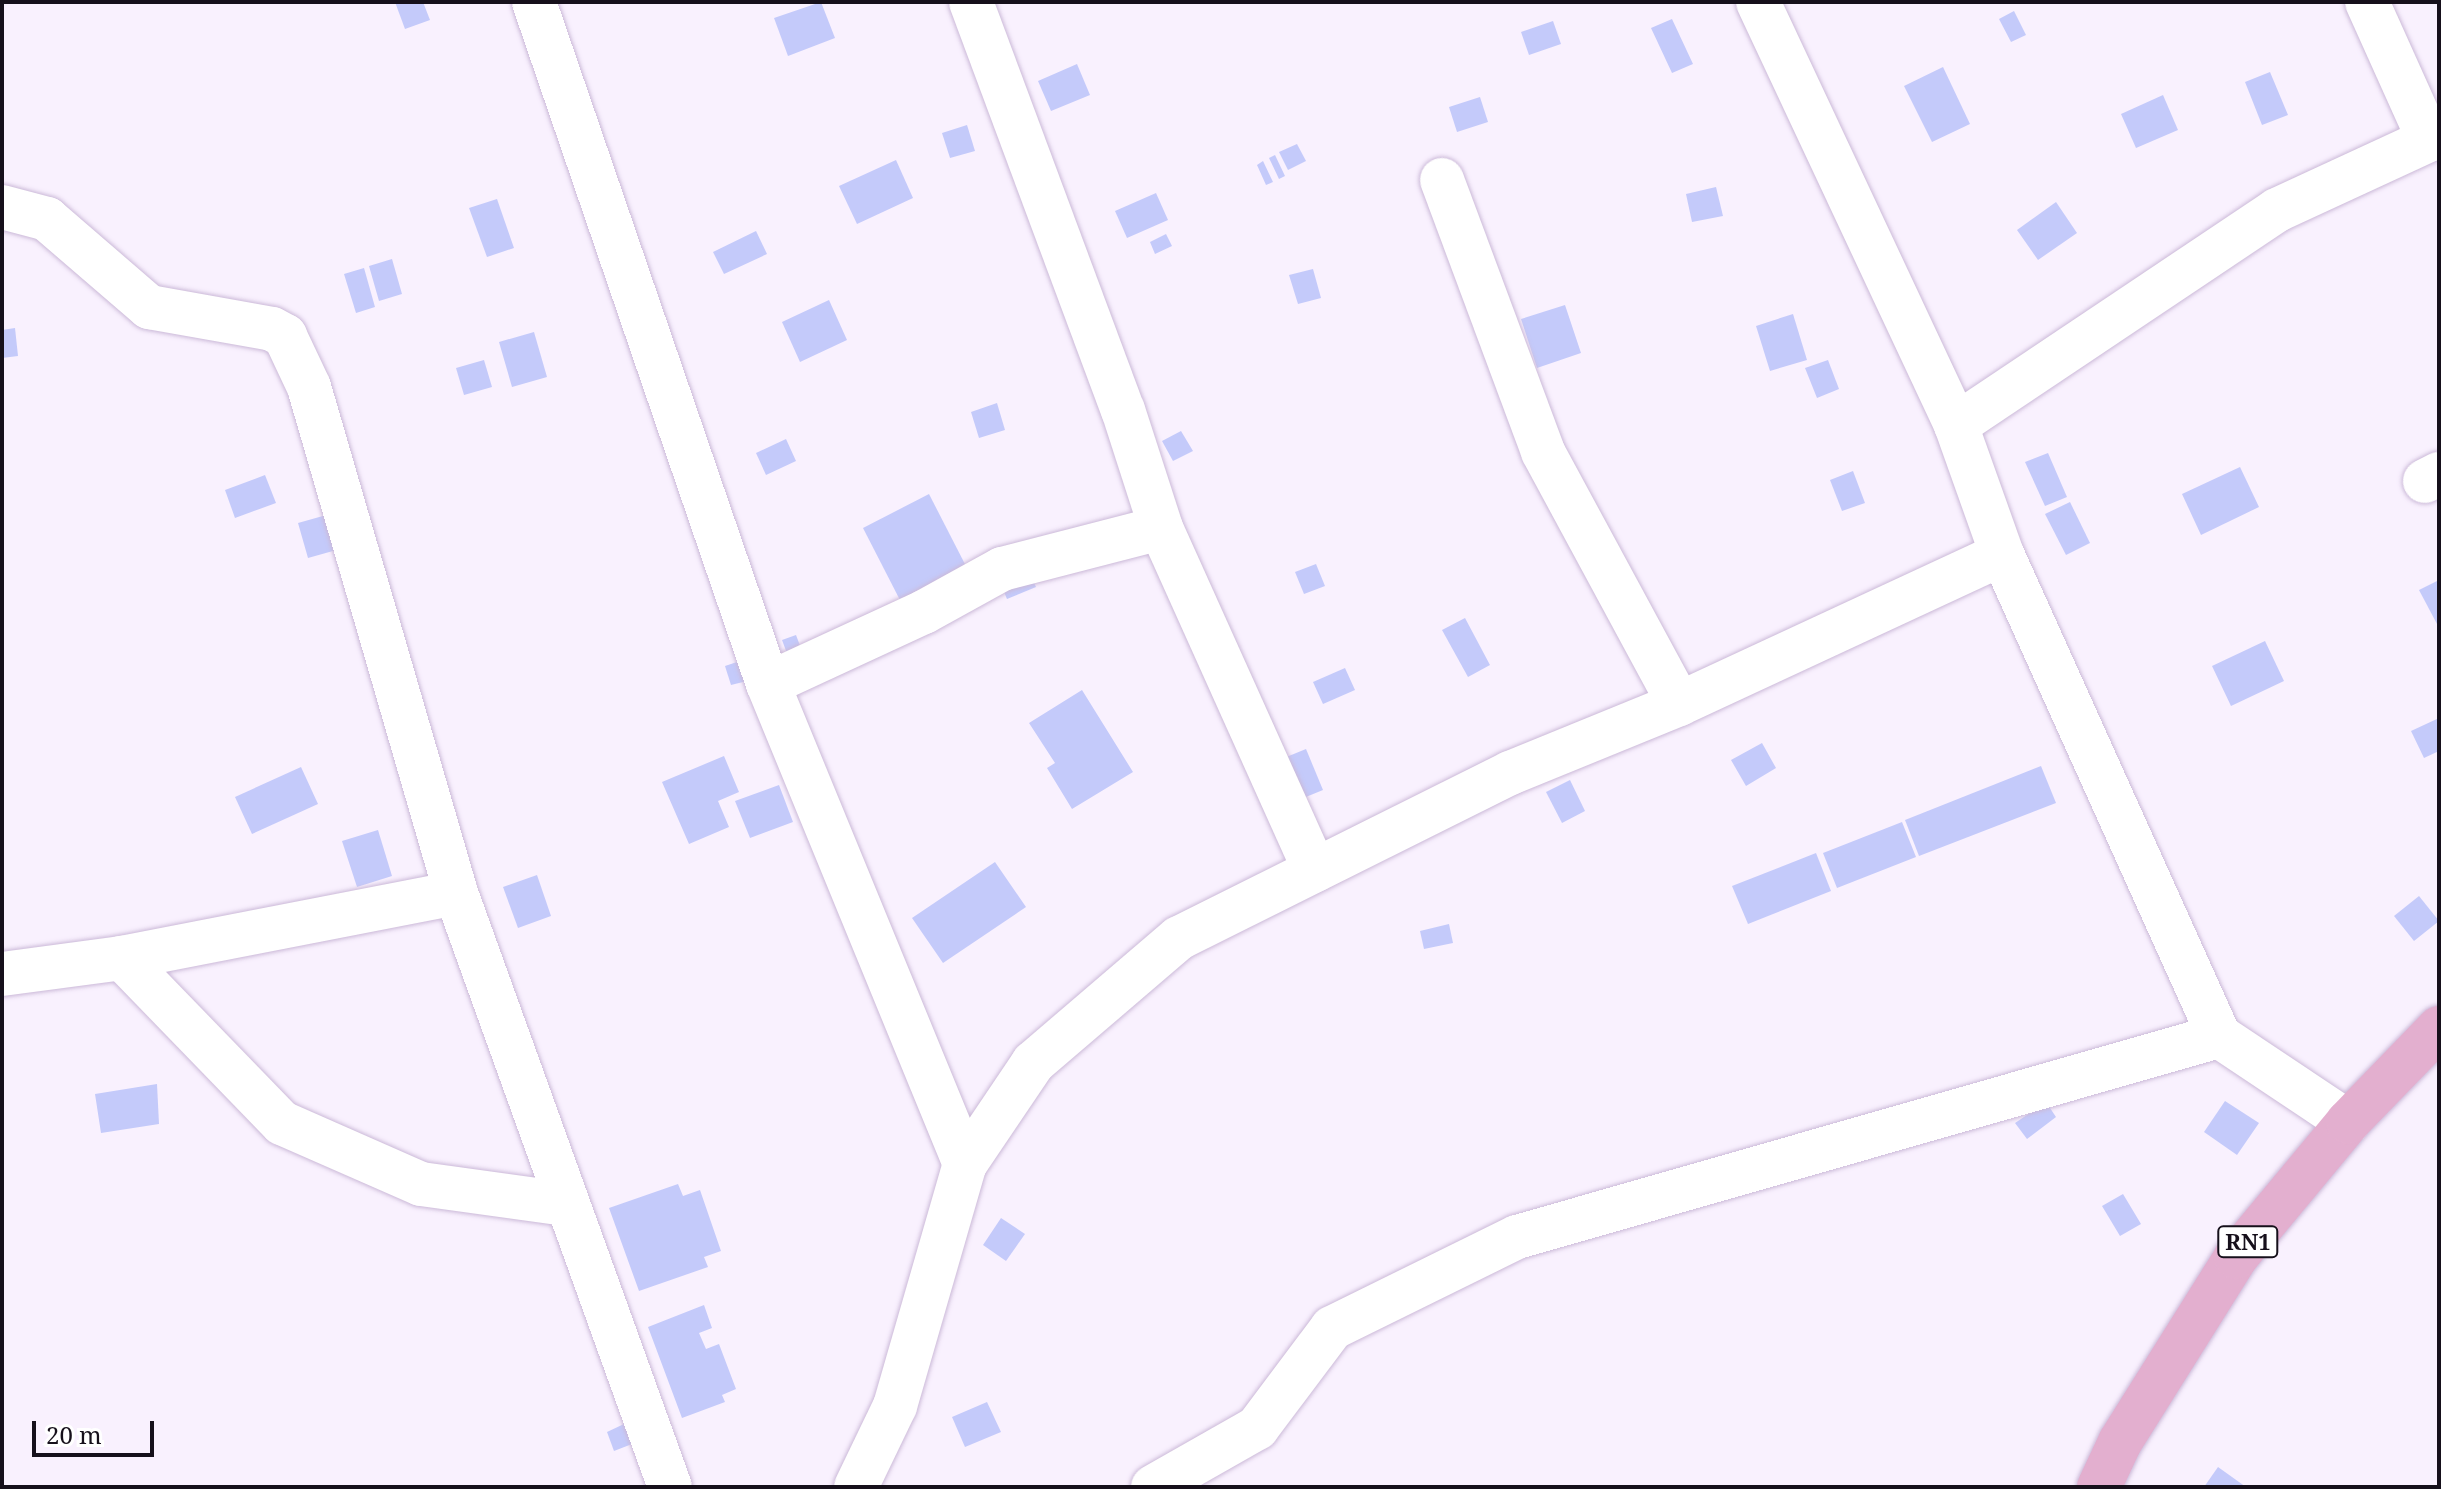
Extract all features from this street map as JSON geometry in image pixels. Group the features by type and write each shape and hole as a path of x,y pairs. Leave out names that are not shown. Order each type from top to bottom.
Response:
{"highway":[{"name":"RN1","path":"2099,1487 2120,1442 2236,1257 2348,1122 2439,1028"}],"street":[{"path":"534,2 768,684 965,1164"},
{"path":"971,2 1123,410 1161,528 1315,870"},
{"path":"1758,2 1956,425 2002,554 2219,1036 2348,1122"},
{"path":"1956,425 2277,210 2434,138 2367,2"},
{"path":"1442,180 1543,452 1679,704"},
{"path":"2,207 47,219 149,307 272,329 285,336 309,387 456,893 670,1487"},
{"path":"768,684 924,612 1002,569 1161,528"},
{"path":"856,1487 895,1406 965,1164 1033,1063 1179,938 1510,773 1679,704 2002,554"},
{"path":"2,974 122,958 456,893"},
{"path":"122,958 282,1123 421,1184 566,1204"},
{"path":"1153,1487 1257,1428 1332,1328 1517,1237 2219,1036"}],"building":[{"path":"395,2 423,2 430,20 405,29"},
{"path":"821,2 835,38 788,56 774,18"},
{"path":"2014,11 2026,35 2011,42 1999,19"},
{"path":"1672,19 1693,64 1672,73 1651,28"},
{"path":"1553,21 1561,44 1529,55 1521,32"},
{"path":"1077,64 1090,95 1051,111 1038,81"},
{"path":"1943,67 1970,124 1932,142 1904,86"},
{"path":"2270,72 2288,115 2262,125 2245,82"},
{"path":"2163,95 2178,130 2136,148 2121,114"},
{"path":"1480,97 1488,122 1457,132 1449,107"},
{"path":"967,125 975,151 950,158 942,133"},
{"path":"1297,144 1306,161 1288,170 1279,152"},
{"path":"1275,155 1285,176 1279,179 1269,158"},
{"path":"896,160 913,198 857,224 839,186"},
{"path":"1263,161 1273,182 1266,185 1257,165"},
{"path":"1716,187 1723,216 1692,222 1686,194"},
{"path":"1156,193 1168,220 1127,238 1115,211"},
{"path":"497,199 514,248 487,257 469,208"},
{"path":"2056,202 2077,233 2038,260 2017,230"},
{"path":"756,231 767,254 724,274 713,252"},
{"path":"1166,234 1172,246 1155,254 1150,242"},
{"path":"392,259 402,294 379,301 369,266"},
{"path":"364,268 375,307 356,313 344,274"},
{"path":"1313,269 1321,298 1298,304 1289,275"},
{"path":"829,300 847,340 800,362 782,322"},
{"path":"1565,305 1581,353 1537,368 1521,319"},
{"path":"1793,314 1807,360 1770,371 1756,326"},
{"path":"15,328 18,356 2,358 2,330"},
{"path":"534,332 547,377 512,387 499,342"},
{"path":"484,360 492,387 464,395 456,368"},
{"path":"1828,360 1839,389 1817,398 1805,368"},
{"path":"997,403 1005,430 979,438 971,412"},
{"path":"1181,431 1193,451 1173,461 1162,441"},
{"path":"786,439 796,461 766,475 756,453"},
{"path":"2048,453 2067,497 2045,506 2025,462"},
{"path":"2240,467 2259,507 2201,535 2182,494"},
{"path":"1853,471 1865,503 1842,511 1830,480"},
{"path":"265,475 276,503 235,518 225,490"},
{"path":"929,494 968,570 902,604 863,528"},
{"path":"2070,502 2090,543 2066,555 2045,514"},
{"path":"330,514 340,549 308,558 298,523"},
{"path":"1316,564 1325,586 1304,594 1295,572"},
{"path":"1026,565 1036,587 1007,599 998,578"},
{"path":"2439,580 2439,623 2437,624 2419,590"},
{"path":"1465,618 1490,665 1468,677 1442,630"},
{"path":"796,635 805,659 791,664 782,640"},
{"path":"2265,641 2284,681 2231,706 2212,666"},
{"path":"749,658 755,679 731,685 725,666"},
{"path":"1345,668 1355,690 1323,704 1313,682"},
{"path":"1082,690 1133,772 1072,809 1047,768 1055,763 1029,723"},
{"path":"2439,718 2439,751 2424,758 2411,731"},
{"path":"1762,743 1776,768 1746,786 1731,760"},
{"path":"1306,749 1323,790 1296,801 1279,760"},
{"path":"724,756 739,792 718,801 729,827 689,844 662,782"},
{"path":"2041,766 2056,803 1919,856 1905,820"},
{"path":"301,767 318,804 252,834 235,797"},
{"path":"1570,780 1585,811 1562,823 1546,792"},
{"path":"779,785 793,822 750,838 735,801"},
{"path":"1902,822 1916,857 1837,888 1823,853"},
{"path":"378,830 392,876 357,887 342,841"},
{"path":"1816,853 1831,891 1748,924 1732,886"},
{"path":"995,862 1026,907 943,963 912,918"},
{"path":"537,875 551,916 518,928 503,887"},
{"path":"2419,896 2439,921 2414,941 2394,916"},
{"path":"1449,924 1453,943 1424,949 1420,931"},
{"path":"157,1084 159,1124 101,1133 95,1094"},
{"path":"2225,1101 2259,1123 2237,1155 2204,1132"},
{"path":"2046,1102 2056,1117 2027,1139 2015,1123"},
{"path":"678,1184 683,1196 700,1190 721,1251 704,1257 708,1267 639,1291 609,1208"},
{"path":"2123,1194 2141,1224 2120,1236 2102,1206"},
{"path":"1001,1218 1025,1234 1006,1261 983,1245"},
{"path":"704,1305 712,1328 699,1333 706,1349 719,1344 736,1389 722,1395 725,1402 682,1418 648,1327"},
{"path":"987,1402 1001,1432 965,1447 952,1417"},
{"path":"624,1424 632,1444 614,1451 607,1432"},
{"path":"2218,1467 2246,1487 2204,1487"}]}
